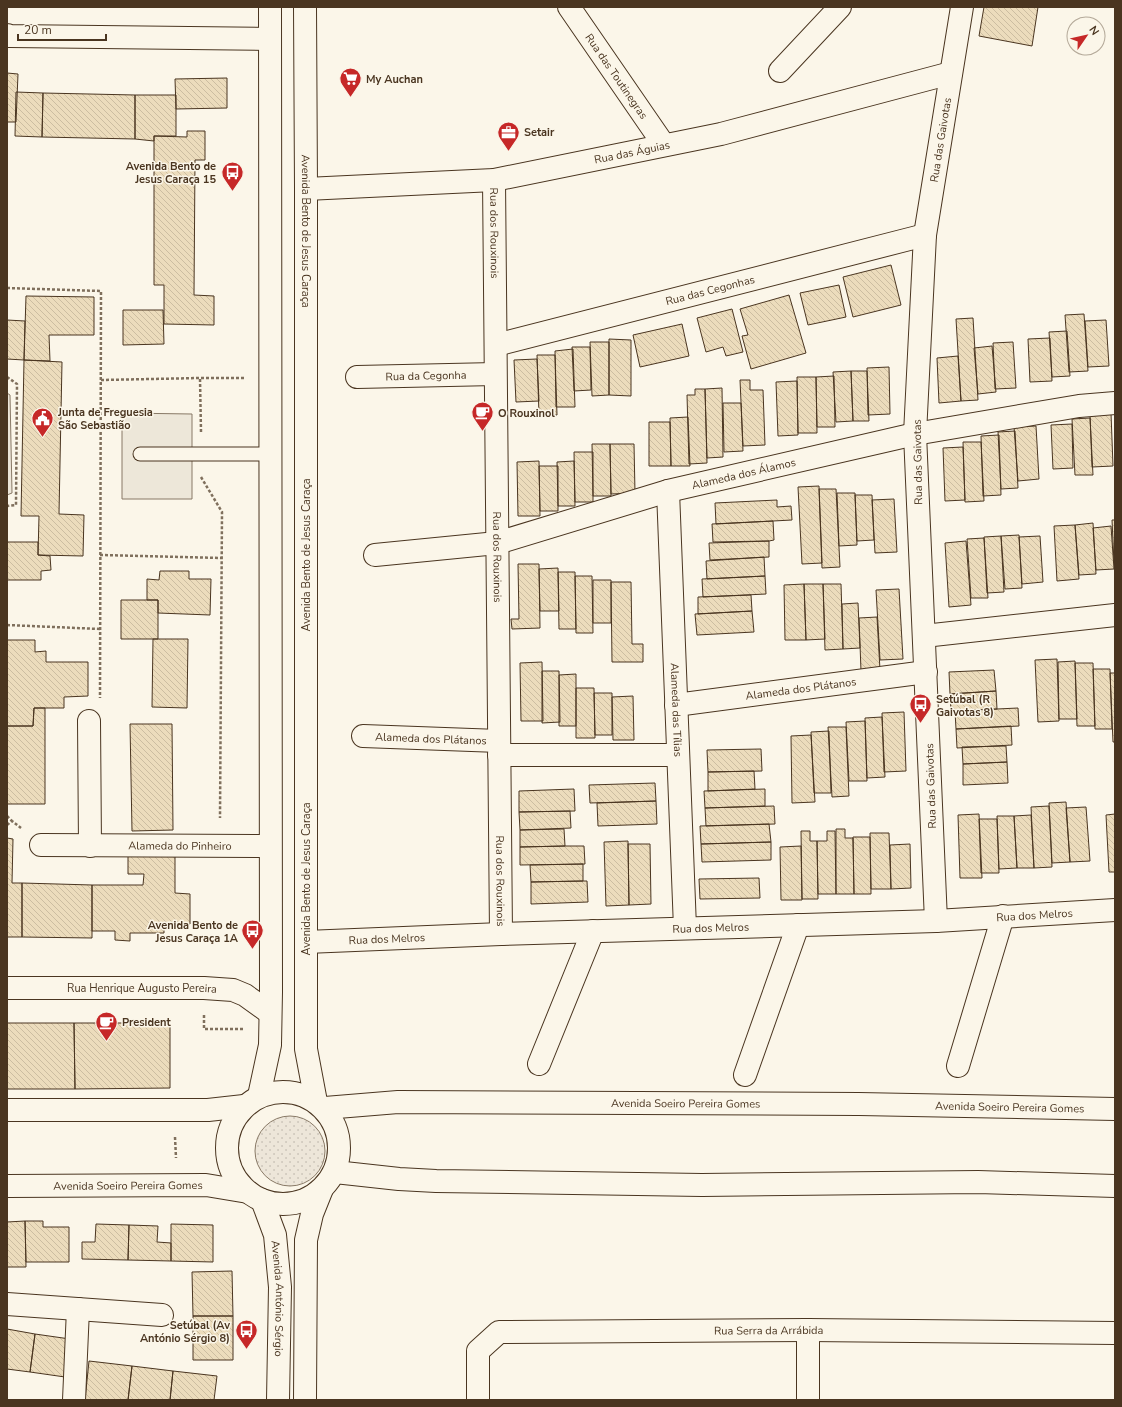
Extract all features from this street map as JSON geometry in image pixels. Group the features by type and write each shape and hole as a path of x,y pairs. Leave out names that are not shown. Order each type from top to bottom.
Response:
{"street":[{"path":"255,1196 235,1177 228,1159 227,1140 233,1122 252,1101 270,1045 270,7"},
{"name":"Avenida Bento de Jesus Caraça","path":"305,7 306,1049 320,1105"},
{"name":"Rua das Toutinegras","path":"569,7 664,145"},
{"path":"780,71 840,7"},
{"name":"Rua das Gaivotas","path":"936,921 915,434 925,235 962,7"},
{"path":"7,35 270,38"},
{"name":"Rua das Águias","path":"306,189 494,180 721,134 951,73"},
{"name":"Rua dos Rouxinois","path":"494,180 501,934"},
{"name":"Rua das Cegonhas","path":"496,345 925,235"},
{"name":"Rua da Cegonha","path":"357,377 495,374"},
{"name":"Alameda dos Álamos","path":"375,555 497,544 668,491 915,434 1079,406 1115,403"},
{"name":"Alameda das Tílias","path":"668,491 685,928"},
{"path":"924,636 1115,615"},
{"name":"Alameda dos Plátanos","path":"676,705 926,672"},
{"path":"89,721 90,846"},
{"name":"Alameda dos Plátanos","path":"363,736 499,748 678,755"},
{"name":"Alameda do Pinheiro","path":"41,845 270,846"},
{"name":"Rua dos Melros","path":"306,942 501,934 936,921 1115,910"},
{"path":"958,1066 1003,916"},
{"path":"745,1075 798,925"},
{"path":"539,1064 593,931"},
{"name":"Rua Henrique Augusto Pereira","path":"7,988 204,988 234,990 245,995 270,1013"},
{"path":"7,1110 208,1110 252,1101 278,1091 298,1093 320,1105 333,1120 339,1137 340,1155 312,1214 306,1240 305,1400"},
{"name":"Avenida Soeiro Pereira Gomes","path":"320,1105 406,1102 859,1104 1115,1109"},
{"path":"329,1180 352,1173 398,1179 436,1181 702,1185 978,1182 1115,1186"},
{"name":"Avenida Soeiro Pereira Gomes","path":"7,1186 206,1185 255,1196 283,1205 304,1201 329,1180"},
{"name":"Avenida António Sérgio","path":"255,1196 275,1235 280,1287 278,1400"},
{"path":"7,1304 162,1315"},
{"path":"74,1400 78,1309"},
{"path":"808,1330 808,1400"},
{"name":"Rua Serra da Arrábida","path":"478,1400 478,1351 499,1332 808,1330 1115,1333"}],"lane":[{"path":"140,454 270,454"}],"path":[{"path":"7,288 101,291 100,706 89,721"},
{"path":"7,377 17,384 16,505 7,506"},
{"path":"200,378 201,436"},
{"path":"101,380 247,378"},
{"path":"200,474 222,512 220,818"},
{"path":"100,555 221,558"},
{"path":"7,625 100,629"},
{"path":"7,816 12,821"},
{"path":"175,1110 176,1186"}],"shaded area":[{"path":"7,393 10,395 12,493 7,495"},
{"path":"122,413 192,414 192,499 122,499"},
{"path":"283,1116 297,1116 310,1122 319,1131 323,1137 325,1151 323,1165 315,1176 304,1184 297,1186 283,1186 276,1184 265,1176 257,1165 255,1158 255,1144 257,1137 265,1126 276,1118"}],"building":[{"path":"984,7 1038,7 1032,46 979,36"},
{"path":"7,73 18,74 16,122 7,122"},
{"path":"227,78 227,108 176,109 175,79"},
{"path":"16,92 43,93 42,137 15,136"},
{"path":"43,93 135,95 135,139 42,137"},
{"path":"135,95 176,95 176,136 154,136 154,141 135,139"},
{"path":"187,131 205,131 205,160 195,160 194,295 214,296 214,325 164,324 164,285 154,285 154,136 187,137"},
{"path":"891,265 901,305 853,317 843,277"},
{"path":"839,285 846,317 808,325 800,293"},
{"path":"789,295 806,353 751,369 742,336 748,335 740,309"},
{"path":"26,296 94,297 94,335 49,335 50,361 24,360"},
{"path":"732,309 743,352 726,356 723,347 706,352 697,318"},
{"path":"123,310 163,310 164,344 123,345"},
{"path":"1084,314 1088,371 1069,372 1065,315"},
{"path":"973,318 978,400 961,401 956,319"},
{"path":"7,320 25,321 24,360 7,359"},
{"path":"1106,320 1109,366 1088,367 1085,321"},
{"path":"682,324 689,356 640,367 633,335"},
{"path":"1067,331 1070,376 1052,377 1049,332"},
{"path":"1050,338 1052,381 1030,382 1028,339"},
{"path":"609,339 631,340 631,396 609,395"},
{"path":"590,342 609,342 609,395 592,396"},
{"path":"1013,342 1016,388 995,389 993,343"},
{"path":"992,346 996,392 978,394 974,348"},
{"path":"572,347 590,347 591,390 574,391"},
{"path":"573,349 575,407 556,407 555,351"},
{"path":"537,355 555,355 557,415 539,415"},
{"path":"958,356 961,401 939,403 937,358"},
{"path":"537,359 539,401 516,402 514,360"},
{"name":"Junta de Freguesia São Sebastião","path":"24,360 62,362 59,514 84,515 83,556 38,555 39,516 21,516"},
{"path":"889,367 890,414 868,415 867,368"},
{"path":"851,371 867,371 869,421 853,421"},
{"path":"851,371 853,421 836,422 833,372"},
{"path":"834,376 835,427 817,427 816,377"},
{"path":"797,377 816,377 817,433 798,433"},
{"path":"740,380 750,380 750,390 763,390 765,445 743,446"},
{"path":"797,381 798,435 778,436 776,382"},
{"path":"722,388 723,457 707,458 705,389"},
{"path":"695,389 705,389 707,463 689,464 687,395 695,395"},
{"path":"723,403 741,403 743,451 724,452"},
{"path":"1111,413 1113,466 1092,467 1090,414"},
{"path":"688,417 690,466 671,466 670,418"},
{"path":"1090,418 1093,475 1075,475 1072,419"},
{"path":"649,422 670,422 671,466 649,466"},
{"path":"1072,424 1073,468 1053,469 1051,425"},
{"path":"1036,426 1039,479 1018,481 1014,427"},
{"path":"1015,431 1018,488 1001,489 998,432"},
{"path":"999,435 1001,495 983,496 981,436"},
{"path":"963,442 981,442 984,501 965,502"},
{"path":"592,444 610,444 611,496 593,496"},
{"path":"610,444 634,444 635,493 611,494"},
{"path":"963,447 965,500 945,501 943,448"},
{"path":"574,452 593,452 593,502 575,502"},
{"path":"539,461 540,516 518,516 517,462"},
{"path":"574,461 575,506 558,506 557,462"},
{"path":"539,466 558,466 558,511 540,511"},
{"path":"819,486 822,563 802,564 798,487"},
{"path":"819,489 836,489 840,567 822,568"},
{"path":"837,493 855,493 857,545 839,546"},
{"path":"855,495 872,495 874,540 857,541"},
{"path":"894,499 897,552 875,553 872,500"},
{"path":"777,500 777,507 791,506 792,520 716,524 715,503"},
{"path":"1112,520 1115,520 1115,563 1114,563"},
{"path":"773,521 774,540 713,542 712,524"},
{"path":"1093,523 1096,574 1079,575 1075,525"},
{"path":"1075,525 1079,579 1057,581 1054,526"},
{"path":"1111,526 1114,569 1096,570 1093,528"},
{"path":"1019,535 1022,588 1005,589 1001,536"},
{"path":"1001,536 1004,592 987,593 984,537"},
{"path":"1040,536 1043,582 1022,584 1019,537"},
{"path":"984,538 988,598 971,598 967,539"},
{"path":"769,541 769,557 710,560 709,543"},
{"path":"966,541 971,605 949,607 945,543"},
{"path":"7,542 38,542 38,555 50,556 51,570 41,571 41,580 7,580"},
{"path":"764,557 765,576 707,579 706,561"},
{"path":"518,564 539,564 540,628 512,629 511,619 519,619"},
{"path":"558,568 559,611 540,611 539,569"},
{"path":"160,571 189,571 189,579 211,579 210,615 158,613 158,600 147,600 147,579 159,580"},
{"path":"558,572 575,572 576,629 559,629"},
{"path":"575,576 592,576 593,633 576,633"},
{"path":"765,576 766,594 703,597 702,579"},
{"path":"593,580 611,580 611,623 593,623"},
{"path":"611,582 631,582 632,644 643,644 643,662 612,662"},
{"path":"804,584 823,584 825,639 806,640"},
{"path":"804,584 806,640 785,640 784,585"},
{"path":"823,584 841,584 843,649 825,650"},
{"path":"899,589 903,659 880,660 876,590"},
{"path":"751,595 752,611 698,614 698,597"},
{"path":"121,600 158,600 158,639 121,639"},
{"path":"858,603 860,648 843,649 842,604"},
{"path":"752,611 754,632 697,635 695,614"},
{"path":"877,617 880,670 861,671 859,618"},
{"path":"153,639 188,639 187,708 152,707"},
{"path":"7,640 35,640 35,652 46,651 46,662 88,662 88,696 64,697 64,708 34,708 33,726 7,726"},
{"path":"1057,659 1059,721 1038,722 1035,660"},
{"path":"1075,661 1077,719 1059,719 1058,662"},
{"path":"542,662 543,721 521,721 520,663"},
{"path":"1075,663 1093,663 1095,726 1077,726"},
{"path":"1093,669 1110,669 1112,729 1095,729"},
{"path":"994,670 996,691 950,694 949,672"},
{"path":"542,671 559,671 560,722 542,723"},
{"path":"1110,673 1115,673 1115,742 1113,742"},
{"path":"576,674 576,726 559,726 559,675"},
{"path":"576,688 594,688 595,738 576,738"},
{"path":"996,691 997,709 951,711 950,694"},
{"path":"594,693 612,693 612,735 595,735"},
{"path":"633,696 634,740 613,740 612,697"},
{"path":"34,708 45,708 45,804 7,804 7,726 33,726"},
{"path":"1018,708 1019,726 956,729 955,711"},
{"path":"904,712 906,771 884,772 882,713"},
{"path":"882,717 885,777 867,778 865,718"},
{"path":"865,721 867,781 849,781 846,722"},
{"path":"130,724 172,724 173,830 132,831"},
{"path":"1011,726 1012,745 957,748 956,729"},
{"path":"828,727 846,727 849,796 832,797"},
{"path":"829,731 831,793 814,793 811,732"},
{"path":"811,735 815,802 792,803 791,736"},
{"path":"1006,746 1007,762 963,764 962,747"},
{"path":"761,749 762,771 708,772 707,750"},
{"path":"1007,762 1008,783 963,785 963,764"},
{"path":"754,771 755,789 708,791 708,772"},
{"path":"655,783 656,801 590,803 589,785"},
{"path":"574,789 575,811 519,812 519,791"},
{"path":"765,789 765,806 705,808 704,791"},
{"path":"656,801 657,824 598,826 597,803"},
{"path":"1066,802 1070,862 1052,863 1049,803"},
{"path":"774,806 775,824 706,826 705,808"},
{"path":"1049,806 1052,867 1034,868 1031,807"},
{"path":"1086,807 1090,861 1070,862 1066,808"},
{"path":"570,811 571,828 520,830 519,812"},
{"path":"979,814 982,878 960,878 958,815"},
{"path":"1115,814 1115,872 1109,872 1106,815"},
{"path":"1031,815 1034,868 1017,868 1014,816"},
{"path":"997,816 1014,816 1017,868 999,869"},
{"path":"979,819 997,819 999,873 981,873"},
{"path":"769,824 771,842 701,844 700,826"},
{"path":"564,829 565,846 520,847 520,830"},
{"path":"836,829 845,829 845,838 853,838 854,894 836,894"},
{"path":"801,831 810,831 810,841 817,841 818,899 802,899"},
{"path":"827,831 835,831 836,894 818,894 817,841 827,841"},
{"path":"870,833 889,833 891,889 871,889"},
{"path":"853,837 870,837 871,894 854,894"},
{"path":"7,838 13,839 12,883 22,883 22,937 7,937"},
{"path":"628,841 629,905 606,906 604,842"},
{"path":"771,842 771,860 702,862 701,844"},
{"path":"628,844 650,844 651,904 629,905"},
{"path":"910,844 911,888 891,889 890,845"},
{"path":"584,846 585,864 520,865 520,847"},
{"path":"801,846 802,900 781,900 780,847"},
{"path":"128,853 175,853 175,893 190,894 190,924 164,924 164,933 130,933 130,941 115,940 115,931 92,931 92,885 143,885 144,874 128,874"},
{"path":"583,864 583,881 531,882 530,865"},
{"path":"759,878 760,898 700,899 699,879"},
{"path":"587,881 588,902 531,904 531,882"},
{"path":"22,883 92,885 92,938 22,937"},
{"path":"7,1023 74,1023 75,1089 7,1089"},
{"path":"74,1023 170,1023 170,1088 75,1089"},
{"path":"25,1221 43,1221 43,1227 69,1227 69,1262 26,1262"},
{"path":"25,1221 26,1267 7,1267 7,1222"},
{"path":"96,1224 129,1225 128,1260 82,1259 82,1242 95,1242"},
{"path":"171,1224 213,1225 213,1262 171,1261"},
{"path":"129,1225 158,1226 157,1242 171,1243 171,1261 128,1260"},
{"path":"232,1271 233,1316 193,1316 192,1272"},
{"path":"193,1316 233,1316 233,1360 193,1360"},
{"path":"7,1329 35,1334 30,1372 7,1369"},
{"path":"35,1334 70,1339 65,1377 30,1372"},
{"path":"89,1361 132,1366 128,1400 85,1400"},
{"path":"132,1366 173,1371 170,1400 128,1400"},
{"path":"173,1371 217,1376 214,1400 170,1400"}],"place":[{"name":"My Auchan","path":"351,98"},
{"name":"Setair","path":"508,152"},
{"name":"Avenida Bento de Jesus Caraça 15","path":"232,192"},
{"name":"O Rouxinol","path":"482,432"},
{"name":"Junta de Freguesia São Sebastião","path":"42,438"},
{"name":"Setúbal (R Gaivotas 8)","path":"920,724"},
{"name":"Avenida Bento de Jesus Caraça 1A","path":"253,950"},
{"name":"President","path":"106,1042"},
{"name":"Setúbal (Av António Sérgio 8)","path":"246,1350"}]}
